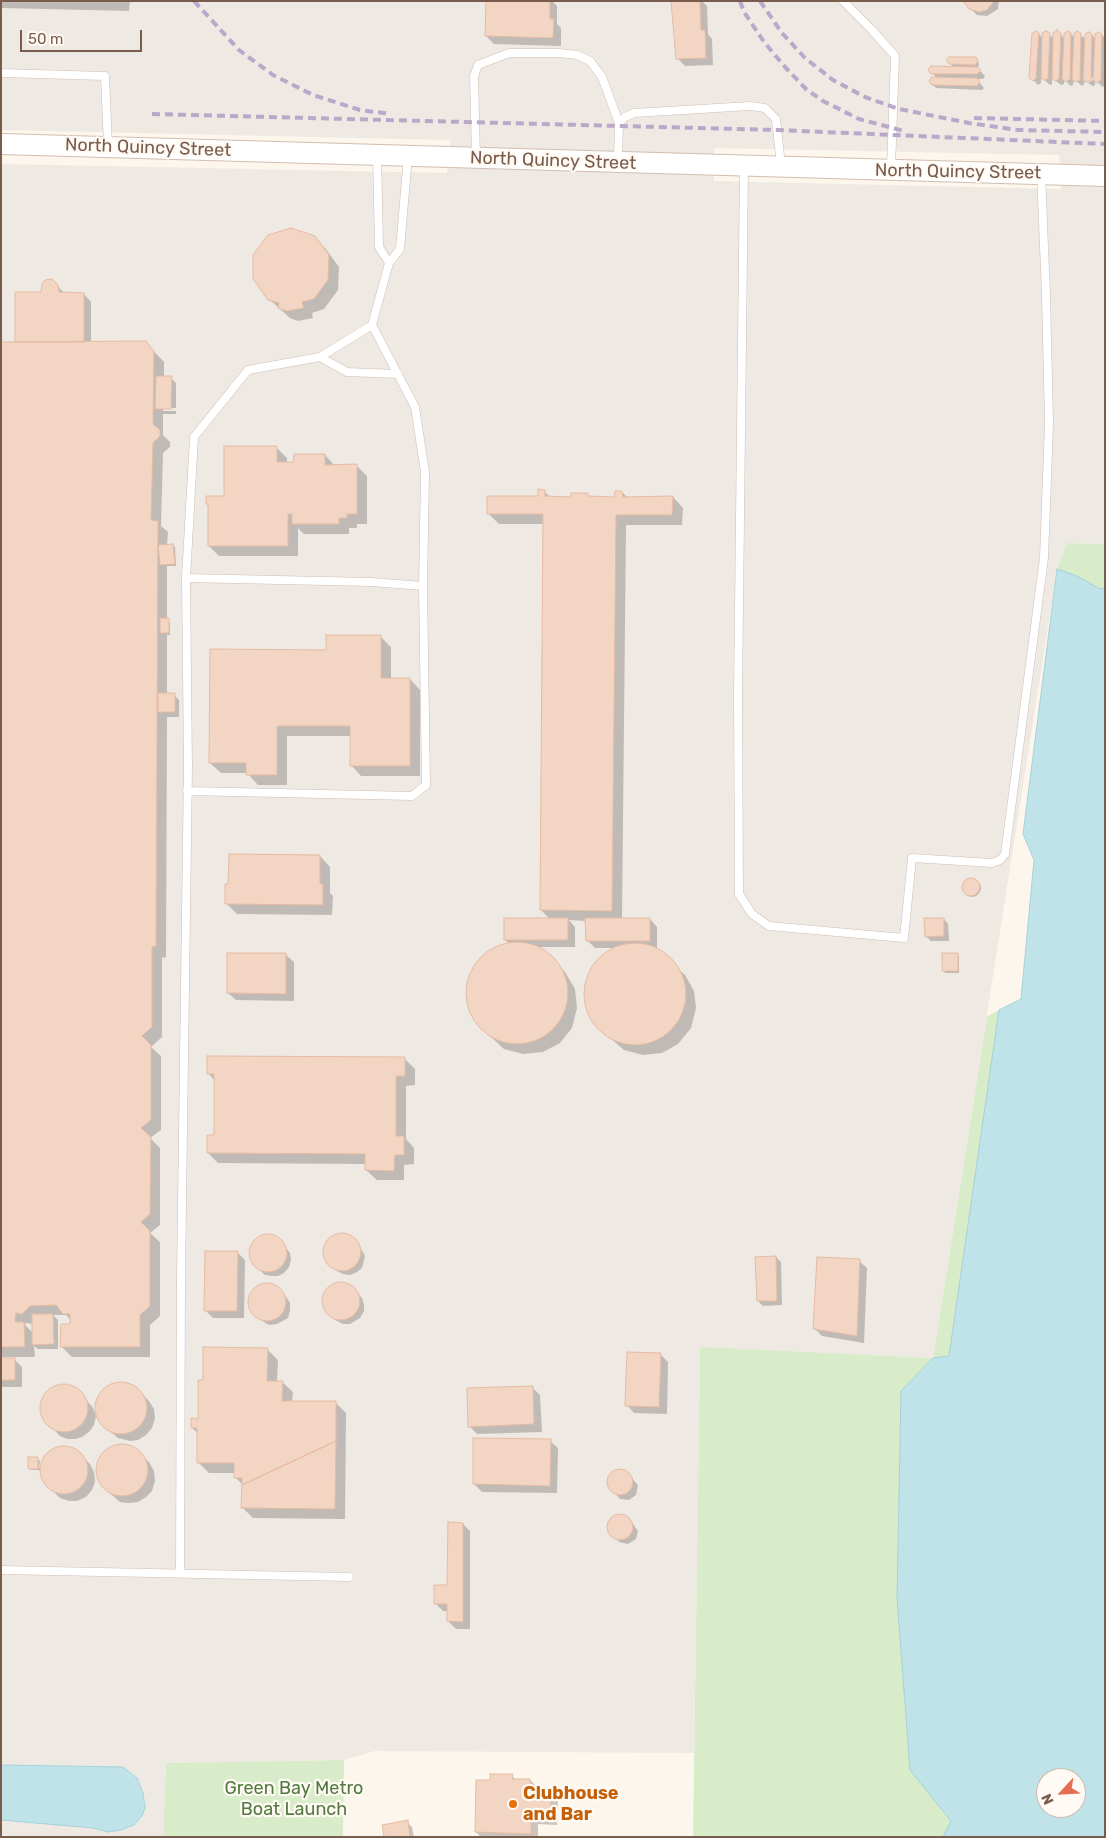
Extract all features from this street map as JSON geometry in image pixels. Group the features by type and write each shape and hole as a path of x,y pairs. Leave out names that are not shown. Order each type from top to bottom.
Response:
{"street":[{"name":"North Quincy Street","path":"1,144 1105,176"}],"lane":[{"path":"843,1 895,56 891,171"},
{"path":"476,158 474,76 478,65 509,53 559,53 577,56 590,61 602,77 619,123 618,162"},
{"path":"1,73 105,76 108,147"},
{"path":"619,123 625,117 634,113 750,106 766,108 776,119 781,167"},
{"path":"377,155 380,247 389,263"},
{"path":"180,1574 181,1277 187,790 186,578 194,437 248,370 320,357 372,324 389,263 400,249 408,156"},
{"path":"744,166 738,694 739,894 752,914 769,926 904,938 912,858 992,863 1000,860 1005,854 1044,558 1049,424 1041,174"},
{"path":"187,790 412,796 426,785 423,586 425,472 415,407 372,324"},
{"path":"320,357 346,372 398,374"},
{"path":"186,578 371,582 423,586"},
{"path":"1,1570 349,1577"}],"shaded area":[{"path":"1,1 1105,1 1105,544 1067,543 1057,569 933,1358 700,1348 694,1753 375,1751 344,1760 166,1763 163,1837 22,1837 1,1835 1,164 447,173 450,140 1,130","holes":["714,148 1059,155 1061,189 714,181"]}],"green space":[{"path":"1067,543 1105,544 1105,1837 693,1837 700,1347 933,1358 987,1016 1021,999 1034,860 1023,834 1057,569"},
{"name":"Green Bay Metro Boat Launch","path":"344,1760 343,1837 163,1837 166,1763"}],"water":[{"path":"1057,569 1077,576 1100,589 1105,588 1105,1837 943,1837 951,1821 910,1770 897,1598 901,1391 933,1358 949,1356 999,1010 1021,999 1034,860 1023,834"},
{"path":"1,1765 123,1767 137,1778 143,1793 145,1808 142,1816 134,1825 108,1832 93,1828 1,1820"}],"building":[{"path":"486,1 550,1 550,19 554,19 553,38 485,36"},
{"path":"671,1 700,1 701,30 705,30 706,58 676,59"},
{"path":"963,1 994,1 987,10 979,12 969,9"},
{"path":"1057,30 1061,33 1059,79 1055,81 1052,79 1053,33"},
{"path":"1036,31 1039,33 1036,78 1033,81 1029,78 1032,33"},
{"path":"1046,31 1050,33 1048,79 1044,80 1041,78 1042,33"},
{"path":"1068,31 1071,33 1070,79 1066,82 1062,79 1064,33"},
{"path":"1077,31 1081,33 1080,80 1076,82 1072,79 1074,33"},
{"path":"1089,32 1092,34 1091,80 1087,82 1083,80 1085,34"},
{"path":"1099,32 1102,34 1101,80 1097,83 1093,80 1095,34"},
{"path":"949,57 976,57 978,61 975,65 949,64 946,60"},
{"path":"931,66 978,67 981,71 977,74 931,74 928,70"},
{"path":"932,77 977,78 980,82 977,86 932,85 929,81"},
{"path":"291,228 315,236 329,255 328,280 314,299 302,302 304,308 287,311 278,308 279,303 268,300 253,279 253,255 268,235"},
{"path":"52,279 58,285 59,292 84,293 84,342 15,342 15,292 41,292 42,284 45,280"},
{"path":"146,341 154,351 153,424 160,430 160,436 153,443 151,520 158,521 156,946 152,947 152,1027 142,1036 151,1045 151,1120 141,1128 151,1137 150,1214 141,1222 150,1231 150,1306 140,1315 140,1347 60,1347 61,1324 70,1324 70,1314 63,1314 56,1305 30,1306 22,1314 16,1313 15,1322 24,1322 25,1347 1,1347 1,342"},
{"path":"156,376 172,376 171,409 155,409"},
{"path":"224,446 277,446 277,462 293,462 294,454 325,454 325,465 357,464 357,514 347,514 347,518 339,518 339,524 292,524 292,514 288,514 288,546 208,546 208,504 206,504 206,496 224,496"},
{"path":"538,489 545,490 545,496 571,497 571,493 588,493 588,496 614,497 615,491 622,491 623,497 673,496 672,515 616,515 612,911 540,910 543,514 487,514 487,496 538,496"},
{"path":"173,544 175,564 160,565 158,545"},
{"path":"160,618 169,618 169,633 160,633"},
{"path":"326,635 381,635 381,678 410,678 410,766 350,766 350,726 277,726 277,775 246,775 246,763 209,763 210,649 326,650"},
{"path":"158,693 175,693 175,712 158,712"},
{"path":"229,854 320,855 320,884 323,884 323,905 225,904 225,884 228,884"},
{"path":"967,878 975,878 980,883 978,894 967,896 962,891 962,883"},
{"path":"504,918 568,918 568,940 504,940"},
{"path":"585,918 650,918 650,941 586,941"},
{"path":"924,918 944,918 944,936 925,937"},
{"path":"517,942 536,946 553,957 564,974 568,993 564,1012 553,1029 536,1040 517,1044 498,1040 481,1029 470,1012 466,993 470,974 481,957 498,946"},
{"path":"635,943 654,947 671,958 682,975 686,994 682,1013 671,1030 654,1041 635,1045 616,1041 599,1030 588,1013 584,994 588,975 599,958 616,947"},
{"path":"227,953 286,953 286,994 227,993"},
{"path":"942,953 958,953 958,971 942,971"},
{"path":"207,1056 405,1057 405,1076 396,1076 396,1136 404,1136 404,1155 395,1155 394,1171 365,1170 365,1154 207,1153 207,1135 214,1135 214,1074 207,1074"},
{"path":"342,1233 355,1239 361,1252 355,1265 342,1271 329,1265 323,1252 329,1239"},
{"path":"268,1234 281,1240 287,1253 281,1266 268,1272 255,1266 249,1253 255,1240"},
{"path":"205,1251 238,1251 237,1311 204,1311"},
{"path":"776,1256 777,1301 757,1301 755,1257"},
{"path":"817,1257 860,1259 857,1336 813,1329"},
{"path":"341,1282 354,1288 360,1301 354,1314 341,1320 328,1314 322,1301 328,1288"},
{"path":"267,1283 280,1289 286,1302 280,1315 267,1321 254,1315 248,1302 254,1289"},
{"path":"32,1314 53,1314 54,1344 32,1345"},
{"path":"203,1347 268,1348 267,1381 283,1381 282,1401 336,1401 336,1441 242,1485 242,1478 234,1478 234,1463 197,1463 197,1428 191,1428 191,1418 198,1419 198,1380 203,1380"},
{"path":"627,1352 661,1353 659,1407 625,1406"},
{"path":"1,1358 15,1358 15,1380 1,1380"},
{"path":"116,1382 126,1382 135,1386 143,1394 147,1408 143,1422 135,1430 126,1434 116,1434 107,1430 99,1422 95,1413 95,1403 99,1394 107,1386"},
{"path":"59,1384 69,1384 81,1391 88,1403 88,1413 81,1425 69,1432 59,1432 51,1428 44,1421 40,1413 40,1403 44,1395 51,1388"},
{"path":"533,1386 534,1424 468,1427 467,1388"},
{"path":"473,1438 551,1439 550,1486 473,1484"},
{"path":"336,1441 335,1509 241,1508 242,1485"},
{"path":"117,1444 127,1444 136,1448 144,1456 148,1470 144,1484 136,1492 127,1496 117,1496 108,1492 100,1484 96,1475 96,1465 100,1456 108,1448"},
{"path":"59,1446 69,1446 81,1453 88,1465 88,1475 81,1487 69,1494 59,1494 51,1490 44,1483 40,1475 40,1465 44,1457 51,1450"},
{"path":"28,1457 38,1457 38,1469 28,1469"},
{"path":"620,1469 630,1472 633,1482 630,1492 620,1495 610,1492 607,1482 610,1472"},
{"path":"620,1514 629,1518 633,1527 629,1536 620,1540 611,1536 607,1527 611,1518"},
{"path":"448,1522 463,1523 463,1622 447,1621 447,1604 434,1604 434,1585 447,1585"},
{"name":"Clubhouse and Bar","path":"490,1774 513,1774 512,1779 530,1779 530,1790 551,1790 550,1818 531,1817 531,1834 475,1832 476,1780 490,1780"},
{"path":"408,1820 410,1837 384,1837 382,1825"}],"railway":[{"path":"194,1 239,50 273,75 313,95 360,110 391,114"},
{"path":"740,1 744,12 764,42 806,89 823,101 859,119 904,131"},
{"path":"760,1 782,33 805,58 833,80 865,97 899,109 969,123 1018,130 1105,132"},
{"path":"152,114 777,130 1105,144"},
{"path":"974,118 1105,121"}],"place":[{"name":"Clubhouse and Bar","path":"513,1804"}]}
